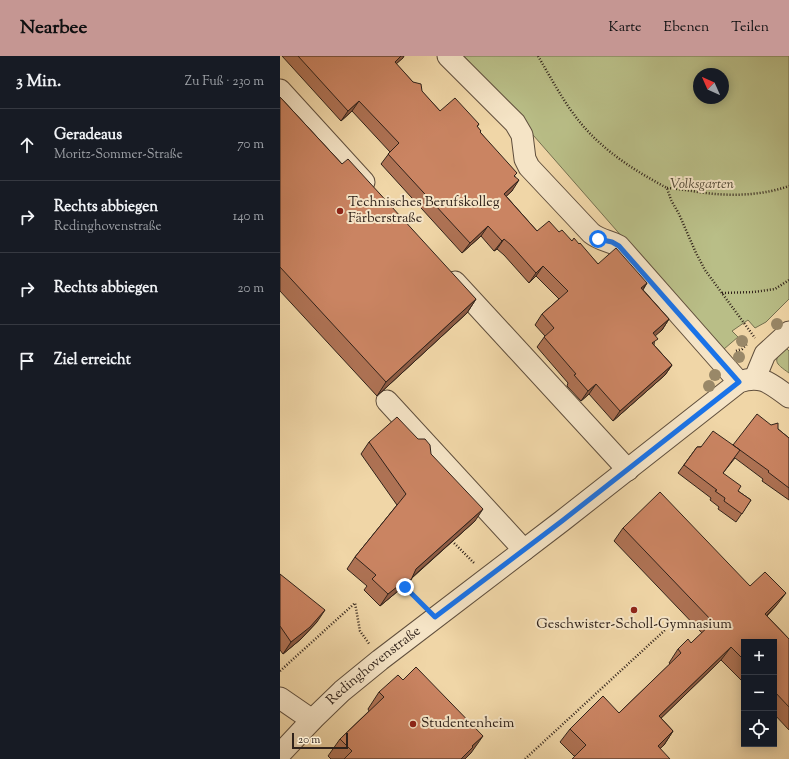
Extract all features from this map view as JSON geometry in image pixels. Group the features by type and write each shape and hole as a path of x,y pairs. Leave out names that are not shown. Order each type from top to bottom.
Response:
{"street":[{"path":"448,56 515,123 522,135 525,160 529,167 595,236 598,239 612,242 619,246 747,380 769,383 789,397"},
{"path":"280,90 375,194"},
{"path":"443,269 628,470"},
{"name":"Redinghovenstraße","path":"280,754 342,691 380,660 747,380 766,354 789,332"},
{"path":"387,401 524,550"},
{"path":"280,698 312,720"}],"path":[{"path":"538,56 579,122 602,145 622,161 649,179 667,188 717,194 754,194 789,186"},
{"path":"667,188 671,200 705,270 748,328"},
{"path":"722,293 747,293 774,289 789,280"},
{"path":"452,541 487,578"},
{"path":"405,587 435,617"},
{"path":"280,671 355,603 360,631 380,660"},
{"path":"525,759 664,630"}],"green space":[{"name":"Volksgarten","path":"464,56 789,56 789,299 766,322 755,328 748,320 732,331 738,337 721,350"},
{"path":"785,347 789,351 789,373 777,362 778,356"}],"building":[{"path":"298,56 401,56 395,62 413,82 421,84 422,91 440,111 455,98 479,124 477,126 481,131 480,132 517,173 514,176 519,180 504,194 537,231 549,221 559,232 562,230 572,241 574,238 579,244 580,243 598,264 616,248 647,283 641,288 669,319 653,333 658,339 652,343 672,365 620,411 596,384 588,391 574,375 576,374 544,337 554,328 542,314 568,291 543,266 536,273 511,245 504,239 502,241 488,226 470,243 388,154 399,143 359,101 348,111"},
{"path":"280,97 342,164 348,159 476,299 386,382 280,267"},
{"path":"757,414 771,425 778,423 778,429 789,438 789,488 768,472 769,471 733,445"},
{"path":"397,417 418,439 425,439 430,445 431,454 483,509 416,569 411,580 407,579 388,594 372,579 376,575 355,557 406,494 369,442"},
{"path":"713,431 740,450 723,473 741,486 738,491 751,500 742,514 724,501 725,498 715,491 717,490 684,465 697,447 701,447"},
{"path":"660,492 750,586 765,572 786,593 765,614 789,639 789,707 777,694 777,639 741,639 741,657 731,647 659,716 673,731 658,746 670,759 572,759 586,745 570,729 603,696 619,713 681,653 678,649 688,639 691,643 713,622 623,528"},
{"path":"280,574 325,610 310,627 291,642 280,626"},
{"path":"416,667 483,736 461,759 344,759 352,751 340,739 384,697 379,692 398,675 403,680"}],"place":[{"name":"Technisches Berufskolleg Färberstraße","path":"340,211"},
{"name":"Geschwister-Scholl-Gymnasium","path":"634,610"},
{"name":"Studentenheim","path":"413,724"}],"route":[{"path":"405,587 435,617 628,470 739,382 619,246 612,242 598,239"}]}
